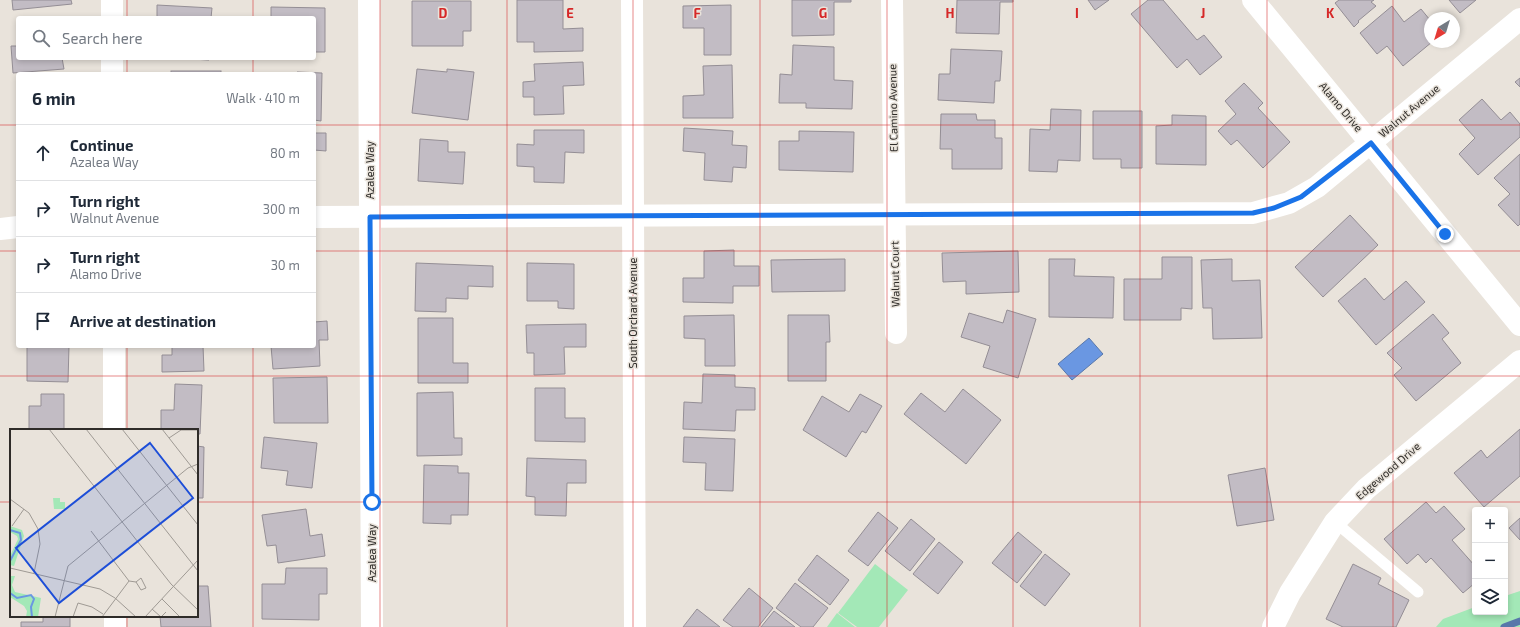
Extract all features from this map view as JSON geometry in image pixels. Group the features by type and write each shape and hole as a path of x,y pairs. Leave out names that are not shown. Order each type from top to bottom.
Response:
{"street":[{"path":"112,0 112,16"},
{"name":"Azalea Way","path":"369,0 372,627"},
{"name":"South Orchard Avenue","path":"632,0 635,627"},
{"name":"El Camino Avenue","path":"892,0 894,215"},
{"name":"Alamo Drive","path":"1253,0 1520,325"},
{"name":"Walnut Avenue","path":"316,217 1253,213 1274,208 1301,197 1371,143 1520,19"},
{"path":"112,60 112,72"},
{"name":"Walnut Court","path":"894,215 896,333"},
{"path":"0,229 16,227"},
{"path":"114,348 114,429"},
{"name":"Edgewood Drive","path":"1273,627 1290,593 1335,522 1366,489 1520,361"}],"lane":[{"path":"1335,522 1418,592"}],"green space":[{"path":"875,564 908,590 879,627 857,627 838,613"},
{"path":"1520,591 1520,627 1436,627 1443,619 1472,608 1472,615 1508,615 1508,595"},
{"path":"837,613 855,627 827,627"}],"water":[{"path":"1089,338 1103,354 1072,380 1058,364"}],"building":[{"path":"12,0 71,0 72,4 13,10"},
{"path":"517,0 563,0 563,29 583,28 583,51 534,52 534,42 517,42"},
{"path":"792,0 851,0 851,2 834,2 834,35 792,36"},
{"path":"957,0 1013,0 1013,2 1000,2 999,34 956,33"},
{"path":"1088,0 1109,0 1095,10"},
{"path":"1148,0 1163,0 1197,40 1204,35 1222,57 1200,75 1187,59 1177,68 1131,14"},
{"path":"1339,0 1374,0 1371,2 1376,6 1358,21 1359,22 1354,27 1335,3"},
{"path":"1449,0 1476,0 1460,13"},
{"path":"412,1 471,1 471,31 463,31 463,46 412,46"},
{"path":"157,5 212,8 211,16 157,16"},
{"path":"731,5 731,55 704,55 704,28 683,28 683,6"},
{"path":"1392,6 1404,22 1421,9 1424,13 1425,48 1403,66 1387,46 1377,54 1360,33"},
{"path":"271,7 325,8 325,52 316,52 316,16 271,16"},
{"path":"793,45 834,47 834,80 853,81 852,109 806,108 806,103 779,103 780,74 792,75"},
{"path":"11,46 16,46 16,60 62,60 64,69 16,72 13,73"},
{"path":"951,49 1002,51 1000,81 995,81 994,103 938,100 939,74 950,74"},
{"path":"583,62 584,85 563,86 564,114 534,115 534,97 523,97 523,82 535,81 534,64"},
{"path":"732,65 733,118 683,118 683,96 704,95 703,66"},
{"path":"417,69 447,72 447,69 474,72 468,120 412,113"},
{"path":"171,71 221,71 221,72"},
{"path":"316,73 322,73 321,121 316,120"},
{"path":"1520,78 1520,87 1515,82"},
{"path":"1244,83 1263,103 1258,108 1290,142 1263,168 1237,140 1231,145 1218,131 1236,114 1225,101"},
{"path":"1482,99 1501,120 1510,112 1520,124 1520,137 1478,175 1459,154 1475,138 1459,120"},
{"path":"1051,109 1081,110 1080,161 1058,160 1057,172 1029,171 1030,129 1050,130"},
{"path":"1093,111 1142,111 1142,168 1121,168 1121,159 1093,159"},
{"path":"941,114 976,114 977,120 995,120 995,138 1002,138 1002,169 952,169 952,149 940,149"},
{"path":"1172,115 1206,116 1206,165 1156,164 1156,126 1172,125"},
{"path":"684,128 733,131 732,145 747,146 746,168 733,167 732,182 704,180 705,153 683,151"},
{"path":"534,130 584,130 584,153 565,152 564,183 534,182 534,167 517,166 517,144 534,145"},
{"path":"799,131 854,132 853,172 779,170 779,141 799,141"},
{"path":"316,133 326,133 326,151 316,150"},
{"path":"420,139 448,141 448,152 465,152 463,184 418,181"},
{"path":"1520,154 1520,224 1518,226 1498,205 1510,194 1494,178"},
{"path":"1350,215 1378,245 1323,297 1295,267"},
{"path":"734,250 734,266 759,266 759,286 733,286 733,303 683,302 683,278 704,278 704,251"},
{"path":"1018,251 1019,292 966,294 966,281 943,282 942,253"},
{"path":"1162,257 1192,257 1192,309 1181,308 1181,320 1124,320 1124,279 1162,279"},
{"path":"845,259 845,291 772,292 771,260"},
{"path":"1049,259 1075,259 1074,276 1114,277 1113,318 1049,317"},
{"path":"1232,259 1232,281 1260,280 1262,338 1213,339 1212,308 1203,308 1201,260"},
{"path":"416,263 493,266 493,287 468,286 468,299 446,298 446,312 415,311"},
{"path":"527,263 574,264 574,309 558,308 558,301 527,301"},
{"path":"1365,278 1384,300 1406,281 1425,302 1376,345 1338,301"},
{"path":"1007,310 1036,319 1018,378 983,367 990,346 961,337 969,313 1003,323"},
{"path":"1433,314 1449,333 1442,339 1461,363 1416,401 1394,375 1402,368 1387,353"},
{"path":"734,315 735,366 705,366 705,339 684,338 684,316"},
{"path":"788,315 829,315 830,342 826,342 826,381 788,381"},
{"path":"418,318 453,318 453,363 468,363 468,383 418,383"},
{"path":"327,321 328,340 319,340 320,366 273,369 271,348 316,348 316,322"},
{"path":"586,324 586,347 564,347 565,374 534,375 534,353 527,353 526,325"},
{"path":"27,348 69,348 68,382 27,381"},
{"path":"172,348 203,348 204,371 162,372 162,355 172,355"},
{"path":"703,374 735,375 735,387 755,388 755,410 736,410 735,431 683,429 684,402 702,403"},
{"path":"327,377 328,423 274,423 273,378"},
{"path":"175,384 202,385 200,434 198,434 198,429 161,429 161,410 174,410"},
{"path":"535,388 565,388 565,418 585,418 585,442 535,441"},
{"path":"963,389 1001,420 966,464 904,414 921,393 945,412"},
{"path":"453,392 454,438 462,438 462,455 417,456 417,393"},
{"path":"41,394 64,394 64,429 29,429 29,406 41,406"},
{"path":"860,394 882,406 866,433 862,431 846,457 803,430 822,396 849,412"},
{"path":"1520,429 1520,476 1484,507 1454,473 1481,450 1487,458"},
{"path":"264,437 317,443 312,488 286,485 288,471 261,468"},
{"path":"684,437 735,439 733,491 705,490 706,463 683,462"},
{"path":"198,446 204,447 203,498 198,498"},
{"path":"527,458 586,460 586,483 567,483 566,516 535,515 535,497 526,496"},
{"path":"424,465 458,466 458,473 469,473 468,515 451,515 451,524 423,523"},
{"path":"1265,468 1274,520 1237,526 1228,475"},
{"path":"1426,502 1436,513 1444,506 1465,529 1452,540 1472,563 1472,586 1463,593 1431,558 1426,563 1418,554 1407,564 1384,539"},
{"path":"306,509 310,536 322,534 325,556 278,563 276,545 267,546 262,515"},
{"path":"878,512 898,528 868,566 848,551"},
{"path":"1520,518 1520,540 1509,528"},
{"path":"911,519 935,539 910,571 885,551"},
{"path":"1018,532 1042,552 1017,583 992,563"},
{"path":"939,542 963,562 938,594 913,574"},
{"path":"1045,554 1070,574 1045,606 1020,586"},
{"path":"817,555 849,580 830,605 798,580"},
{"path":"1353,564 1381,578 1378,584 1409,600 1396,627 1343,627 1326,619"},
{"path":"286,568 327,568 327,594 319,594 319,620 262,619 262,584 285,584"},
{"path":"795,583 828,608 813,627 801,627 776,608"},
{"path":"198,586 208,586 211,627 161,627 160,617 198,617"},
{"path":"749,588 773,608 758,627 733,627 723,620"},
{"path":"697,609 720,627 683,627"},
{"path":"774,611 795,627 761,627"},
{"path":"43,617 70,617 70,627 21,627 21,622 43,622"}],"waterway":[{"path":"1504,627 1520,621"}],"route":[{"path":"372,502 370,217 1253,213 1274,208 1301,197 1371,143 1445,234"}]}
